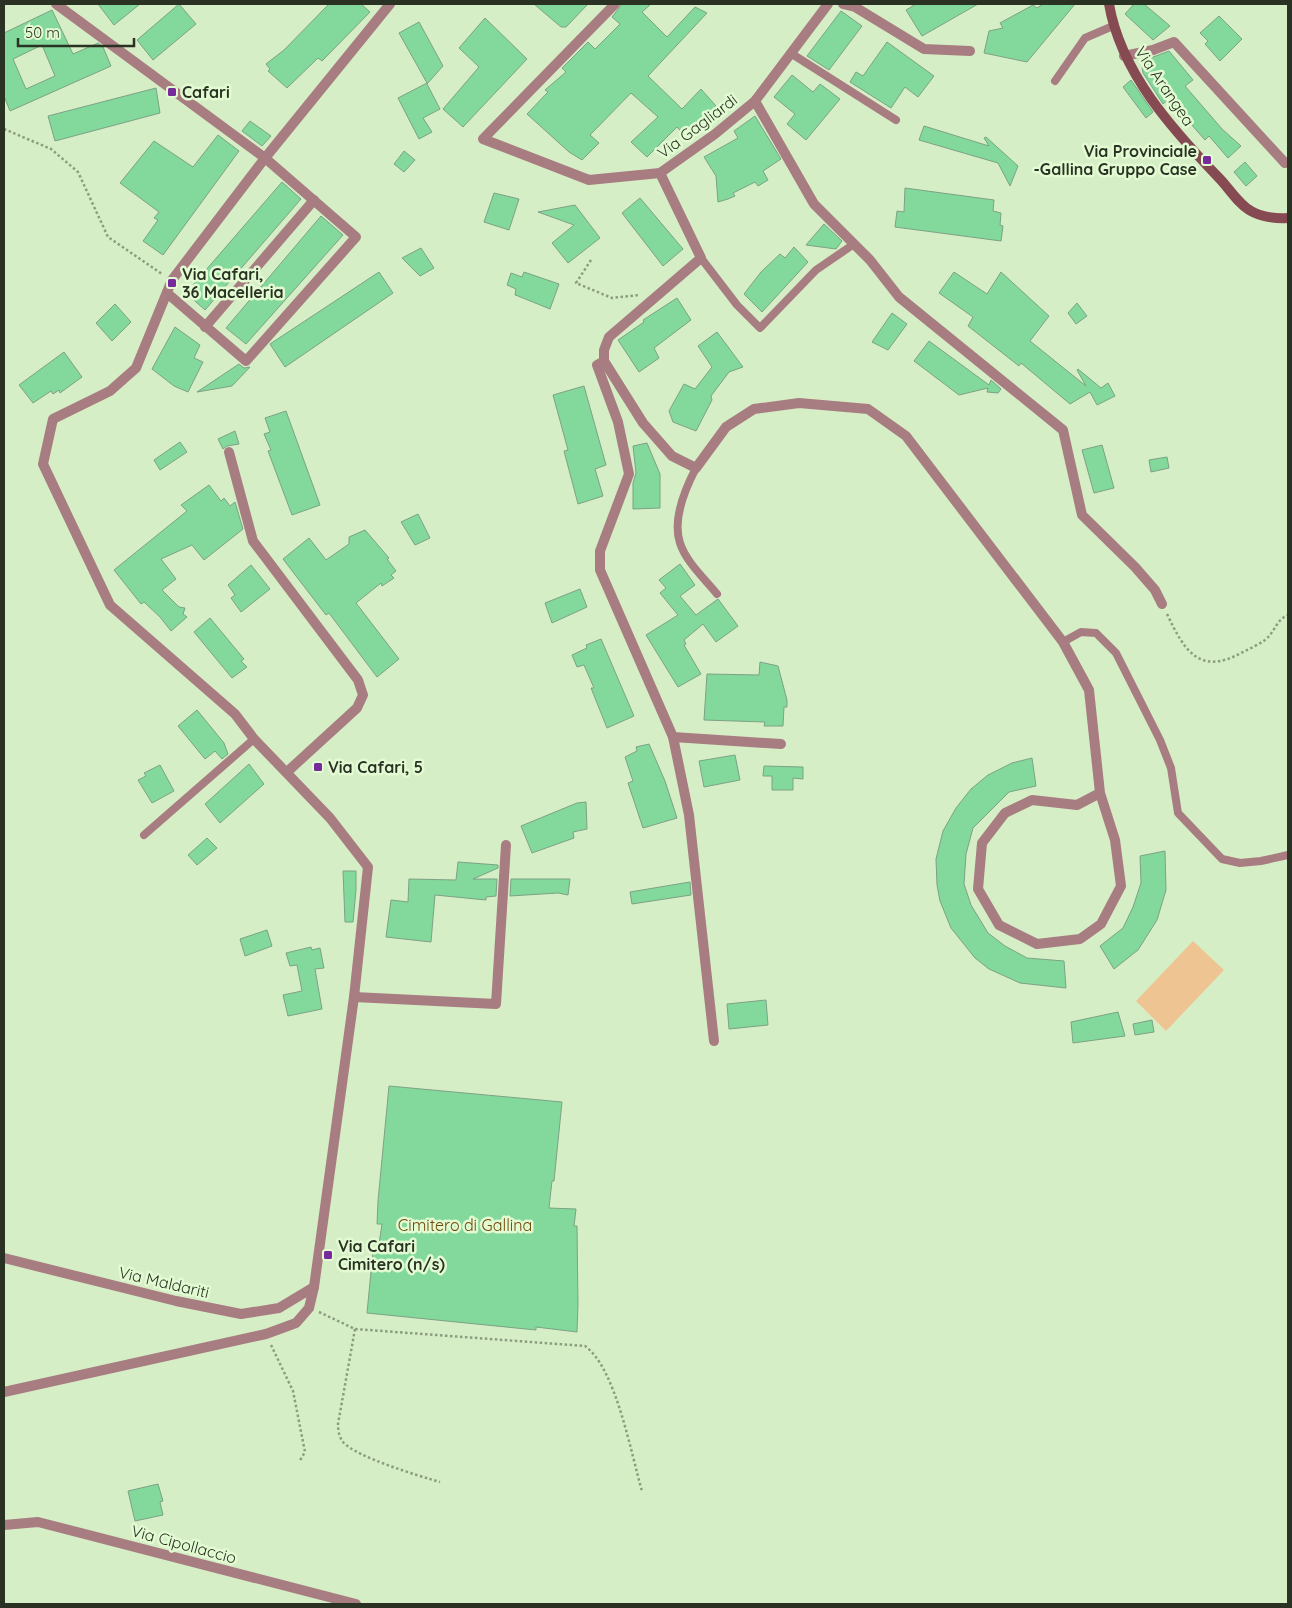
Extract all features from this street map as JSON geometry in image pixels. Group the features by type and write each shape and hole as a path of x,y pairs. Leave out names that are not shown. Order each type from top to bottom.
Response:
{"street":[{"path":"56,4 265,158 356,237 246,361 168,293"},
{"path":"4,1392 266,1334 296,1324 308,1308 314,1287 354,997 368,867 330,818 254,739 235,714 110,605 43,464 53,420 110,391 136,368 172,280 265,158 390,4"},
{"name":"Via Gagliardi","path":"615,4 484,139 589,180 660,173 715,134 755,101 828,4"},
{"path":"843,4 855,7 924,49 970,51"},
{"name":"Via Arangea","path":"1109,4 1113,26 1124,56 1147,92 1186,144 1251,211 1278,218 1288,218"},
{"path":"1124,56 1153,50 1174,42 1285,163"},
{"path":"755,101 814,204 854,244 899,297 1063,430 1082,515 1135,567 1155,590 1162,604"},
{"path":"660,173 701,258 609,336 604,350 604,361 649,430 672,456 696,468 726,427 754,409 798,403 868,409 906,436 1063,642 1090,690 1100,793 1115,840 1121,886 1101,924 1080,939 1037,944 999,925 978,890 982,843 1005,813 1032,800 1077,805 1100,793"},
{"path":"205,326 314,200"},
{"path":"604,361 598,366 618,422 629,474 600,551 600,570 673,737 689,815 714,1042"},
{"path":"229,452 253,541 358,680 362,695 357,708 287,772"},
{"path":"673,737 781,744"},
{"path":"354,997 496,1004 506,845"},
{"name":"Via Maldariti","path":"4,1258 167,1299 241,1314 279,1308 314,1287"},
{"name":"Via Cipollaccio","path":"4,1525 38,1522 356,1604"}],"lane":[{"path":"1055,82 1085,38 1113,26"},
{"path":"792,54 896,120"},
{"path":"701,258 737,305 760,328 816,270 854,244"},
{"path":"696,468 684,491 679,520 680,542 688,557 718,594"},
{"path":"1063,642 1082,632 1096,633 1116,653 1160,740 1171,768 1178,813 1222,858 1240,863 1288,855"},
{"path":"144,835 254,739"}],"path":[{"path":"4,129 51,149 78,172 108,237 172,280"},
{"path":"591,260 576,284 612,298 637,294 649,301"},
{"path":"1162,604 1180,641 1195,658 1211,662 1228,660 1266,639 1280,618 1288,615"},
{"path":"308,1308 355,1329 585,1346 595,1353 613,1389 642,1491"},
{"path":"355,1329 338,1433 343,1442 400,1470 440,1482"},
{"path":"266,1334 293,1391 305,1452 299,1462"}],"shaded area":[{"path":"1193,941 1224,970 1166,1031 1136,1001"}],"building":[{"path":"98,4 140,4 114,25"},
{"path":"179,4 196,24 153,60 137,40"},
{"path":"329,4 361,4 370,12 322,61 318,58 287,88 268,71 270,69 266,64 284,50"},
{"path":"534,4 588,4 566,27 561,27"},
{"path":"622,4 651,4 642,12 667,37 695,7 707,13 648,76 682,109 701,89 716,106 684,135 677,127 647,157 631,142 658,117 631,93 590,135 599,143 582,160 569,152 527,114 548,92 545,90 566,72 562,68 588,42 595,49 620,24 612,17"},
{"path":"916,4 978,4 922,36 906,10"},
{"path":"1043,4 1075,4 1027,62 984,53 989,31 1003,28 1000,23 1033,5 1037,8"},
{"path":"1134,4 1144,4 1170,26 1153,40 1125,14"},
{"path":"52,10 73,54 98,43 103,47 111,66 10,111 4,96 4,33","holes":["42,45 55,76 26,89 13,59"]},
{"path":"841,11 862,26 829,70 807,56"},
{"path":"1219,16 1242,39 1220,61 1205,44 1208,41 1200,33"},
{"path":"485,18 527,59 463,127 443,109 479,67 459,48"},
{"path":"419,22 443,66 427,84 440,109 423,118 432,132 419,139 398,98 427,83 399,33"},
{"path":"887,42 934,76 918,97 905,87 891,108 850,82 856,72 863,76"},
{"path":"1169,51 1193,80 1185,86 1222,129 1241,146 1228,158 1209,136 1205,140 1169,99 1163,104 1143,73 1142,67 1153,57"},
{"path":"792,75 813,92 820,84 840,99 806,140 787,124 795,114 774,97"},
{"path":"1131,80 1153,112 1146,118 1123,87"},
{"path":"156,88 160,113 55,141 48,116"},
{"path":"755,116 781,159 763,171 768,180 758,186 755,182 733,193 735,196 718,202 716,176 704,157 738,138 734,131"},
{"path":"250,121 271,136 262,146 242,131"},
{"path":"924,126 989,146 984,138 986,137 1018,166 1010,186 998,163 919,140"},
{"path":"218,135 239,151 163,255 143,241 158,220 154,218 159,212 120,183 154,141 193,167"},
{"path":"404,151 415,160 404,172 394,164"},
{"path":"1245,162 1257,176 1246,186 1234,172"},
{"path":"282,182 301,199 205,310 186,293"},
{"path":"905,188 994,200 993,211 1001,213 1000,225 1003,226 1001,241 895,227 897,211 904,212"},
{"path":"494,193 519,199 509,230 484,222"},
{"path":"640,198 683,249 663,266 622,213"},
{"path":"575,205 600,238 568,263 552,243 574,225 538,212"},
{"path":"321,216 343,235 246,344 226,328"},
{"path":"824,224 842,241 836,249 806,245"},
{"path":"794,247 808,262 762,312 744,294 761,272 780,254 785,258"},
{"path":"421,248 434,268 420,276 402,258"},
{"path":"379,272 393,293 285,367 270,344"},
{"path":"524,272 559,284 550,309 515,295 516,289 507,285 511,273 522,277"},
{"path":"954,272 987,294 1001,272 1049,316 1030,341 1086,386 1078,369 1101,388 1108,383 1115,396 1097,405 1090,392 1070,404 1021,363 1019,366 968,326 973,317 939,293"},
{"path":"677,298 691,320 654,348 659,358 639,372 618,340 644,322 643,320"},
{"path":"1077,303 1087,316 1076,324 1068,313"},
{"path":"115,304 131,322 112,341 96,323"},
{"path":"892,313 907,324 888,350 872,342"},
{"path":"175,327 200,345 194,358 203,362 188,392 174,386 152,369"},
{"path":"717,332 743,367 729,372 711,396 712,400 696,431 673,422 669,411 684,384 695,389 712,367 698,346"},
{"path":"929,341 989,385 991,380 1001,389 998,393 987,392 988,388 959,395 914,361"},
{"path":"64,352 82,377 60,393 59,390 53,394 51,391 33,403 19,385"},
{"path":"239,364 244,368 250,367 232,386 197,392"},
{"path":"584,386 606,465 595,469 603,496 578,504 564,451 568,450 553,395"},
{"path":"286,411 320,505 292,515 268,451 271,450 264,434 270,432 265,418"},
{"path":"235,431 239,444 227,446 223,449 218,439"},
{"path":"180,442 187,452 160,470 154,460"},
{"path":"647,443 660,474 660,508 633,509 633,483 636,473 633,446"},
{"path":"1102,445 1114,488 1094,493 1082,450"},
{"path":"1167,457 1169,468 1151,472 1149,460"},
{"path":"209,485 221,501 224,498 230,506 235,502 243,529 204,560 192,545 161,559 176,579 162,590 179,607 185,608 183,614 187,617 171,631 144,602 141,604 114,570 187,511 181,505"},
{"path":"418,514 430,538 415,545 401,522"},
{"path":"365,530 389,558 387,559 396,571 391,575 394,578 382,586 381,583 356,603 399,659 377,677 329,613 326,615 283,559 309,538 326,560 349,544 349,537"},
{"path":"680,564 695,585 680,596 696,615 718,599 738,626 716,642 703,624 684,640 686,644 684,645 701,674 678,687 646,635 678,615 660,593 666,588 659,580"},
{"path":"251,565 270,589 241,612 231,598 235,595 228,585"},
{"path":"580,589 587,607 552,623 545,603"},
{"path":"210,618 244,659 241,661 247,667 232,678 194,632"},
{"path":"601,639 634,716 607,728 591,688 594,688 584,665 577,667 572,655 587,648 586,645"},
{"path":"760,662 778,666 787,700 787,707 784,707 783,726 764,726 765,722 704,720 707,674 759,675"},
{"path":"197,710 224,743 228,754 222,759 215,751 205,759 178,726"},
{"path":"649,744 665,781 677,818 643,828 628,783 633,781 625,757 637,751 636,747"},
{"path":"735,755 740,780 704,787 699,761"},
{"path":"1032,758 1036,786 1009,792 973,828 966,854 964,884 971,905 988,933 1005,946 1027,958 1064,961 1066,988 1020,983 989,969 975,958 951,928 940,901 937,885 936,859 943,831 956,808 971,789 988,775 1012,763"},
{"path":"249,764 264,784 220,823 205,804"},
{"path":"160,765 174,791 152,803 138,780 146,776 144,773"},
{"path":"764,766 803,767 803,779 793,778 793,790 772,790 772,776 763,776"},
{"path":"586,802 587,829 573,832 574,838 532,853 521,826 577,803"},
{"path":"207,838 217,848 197,865 188,855"},
{"path":"1165,851 1166,890 1157,920 1138,950 1114,969 1100,946 1123,928 1133,907 1141,883 1140,856"},
{"path":"458,862 498,865 498,868 473,879 497,879 496,896 486,897 486,900 435,895 431,942 386,937 391,900 408,902 409,879 456,880"},
{"path":"343,871 356,871 353,922 345,922"},
{"path":"511,879 570,879 568,895 558,893 510,896"},
{"path":"690,882 691,895 632,904 630,892"},
{"path":"267,930 272,946 245,956 240,939"},
{"path":"311,947 312,950 320,948 324,968 315,969 322,1009 288,1016 283,995 302,991 297,965 290,966 286,953"},
{"path":"766,1000 768,1025 729,1029 727,1004"},
{"path":"1118,1012 1125,1036 1073,1043 1071,1022"},
{"path":"1152,1020 1154,1032 1135,1035 1133,1024"},
{"name":"Cimitero di Gallina","path":"389,1086 562,1102 554,1181 552,1181 549,1208 576,1209 574,1226 577,1226 577,1332 536,1327 536,1330 367,1313 373,1251 378,1251 382,1224 377,1224 378,1201"},
{"path":"158,1484 163,1501 160,1502 163,1515 135,1521 128,1491"}],"place":[{"name":"Cafari","path":"172,92"},
{"name":"Via Provinciale -Gallina Gruppo Case","path":"1207,160"},
{"name":"Via Cafari, 36 Macelleria","path":"172,283"},
{"name":"Via Cafari, 5","path":"318,767"},
{"name":"Via Cafari Cimitero (n/s)","path":"328,1255"}]}
